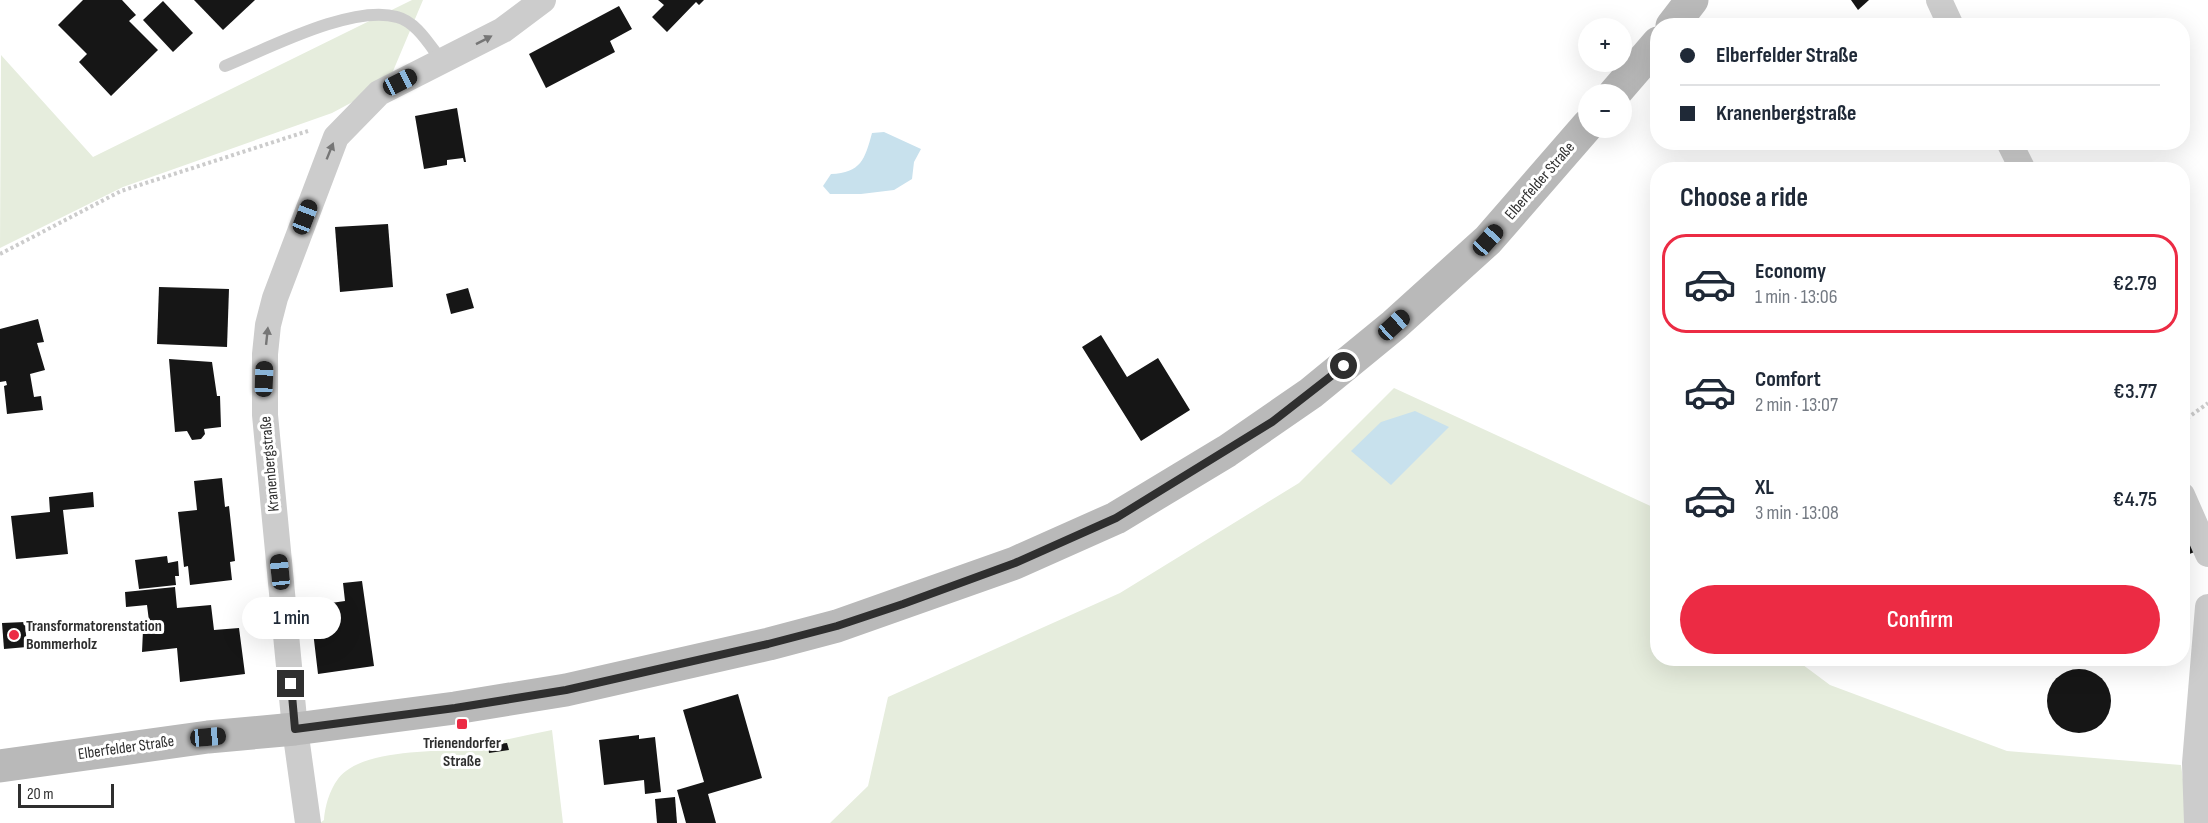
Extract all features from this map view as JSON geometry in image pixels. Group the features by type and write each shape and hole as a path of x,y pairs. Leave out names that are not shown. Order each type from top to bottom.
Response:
{"main road":[{"path":"1678,18 1692,0"},
{"path":"1623,84 1650,52"},
{"name":"Elberfelder Straße","path":"0,766 208,737 295,729 455,708 566,690 837,626 1015,563 1116,518 1272,422 1384,333 1488,240 1578,136"}],"street":[{"name":"Kranenbergstraße","path":"295,729 265,415 265,354 275,298 336,137 379,93 502,30 543,0"},
{"path":"1939,0 1947,18"},
{"path":"2190,513 2208,554"},
{"path":"2197,823 2195,763 2208,607"},
{"path":"295,729 308,823"}],"lane":[{"path":"225,66 327,24 367,15 397,16 416,27 442,62"}],"path":[{"path":"0,254 121,192 318,127 336,137"},
{"path":"2190,416 2208,403"}],"green space":[{"path":"412,0 423,0 388,83 332,113 123,187 0,248 1,55 93,157"},
{"path":"1394,388 1650,506 1650,666 1804,666 1830,685 2007,751 2181,765 2189,823 830,823 868,786 888,697 1120,593 1299,483"},
{"path":"552,730 563,823 320,823 324,820 333,787 341,775 357,764 386,756 462,748"}],"water":[{"path":"884,132 921,149 914,162 912,179 894,190 861,194 830,194 823,186 831,174 849,171 855,167 864,157 872,133"},
{"path":"1415,411 1449,427 1391,485 1351,451 1381,422"}],"building":[{"path":"83,0 122,0 136,15 129,21 158,50 111,96 79,62 87,54 58,25"},
{"path":"194,0 255,0 223,30"},
{"path":"658,0 704,0 699,5 696,2 667,32 652,17 664,5"},
{"path":"1851,0 1869,0 1858,10"},
{"path":"163,1 193,33 173,52 143,20"},
{"path":"619,6 632,29 610,41 615,52 546,88 529,54"},
{"path":"457,108 466,162 463,158 447,160 447,165 424,169 415,116"},
{"path":"388,224 393,287 340,292 335,227"},
{"path":"159,287 229,289 227,347 157,344"},
{"path":"468,288 474,308 451,314 446,294"},
{"path":"38,319 44,342 37,343 45,370 30,374 34,397 41,396 43,410 7,414 4,386 7,385 6,381 0,382 0,329"},
{"path":"1101,335 1127,377 1158,358 1190,410 1141,441 1082,347"},
{"path":"169,359 212,362 217,396 220,396 221,427 204,429 205,434 201,439 192,440 187,431 175,432"},
{"path":"222,478 225,507 229,506 235,561 230,562 232,580 190,585 188,566 184,567 178,512 197,510 194,481"},
{"path":"93,492 94,507 63,510 68,554 16,559 11,516 50,512 49,497"},
{"path":"2190,536 2197,551 2190,554"},
{"path":"167,556 168,563 178,561 179,576 175,576 176,585 139,589 135,560"},
{"path":"362,581 374,666 318,674 310,606 345,601 343,583"},
{"path":"175,587 177,608 211,605 214,630 239,628 245,674 180,682 177,648 142,652 143,630 150,629 147,605 126,607 125,592"},
{"name":"Transformatorenstation Bommerholz","path":"25,622 27,647 4,649 2,623"},
{"path":"2073,669 2085,669 2102,678 2109,689 2111,701 2109,713 2102,724 2085,733 2073,733 2061,728 2052,719 2047,707 2047,695 2052,683 2061,674"},
{"path":"738,694 762,778 708,794 716,823 686,823 677,790 704,782 683,710"},
{"path":"639,735 639,739 655,737 661,792 645,794 644,780 604,785 599,740"},
{"path":"507,743 509,750 489,753 488,745"},
{"path":"675,797 677,823 657,823 655,799"}],"place":[{"name":"Transformatorenstation Bommerholz","path":"14,635"},
{"name":"Trienendorfer Straße","path":"462,724"}],"route":[{"path":"291,684 295,729 455,708 566,690 837,626 1015,563 1116,518 1272,422 1344,366"}]}
